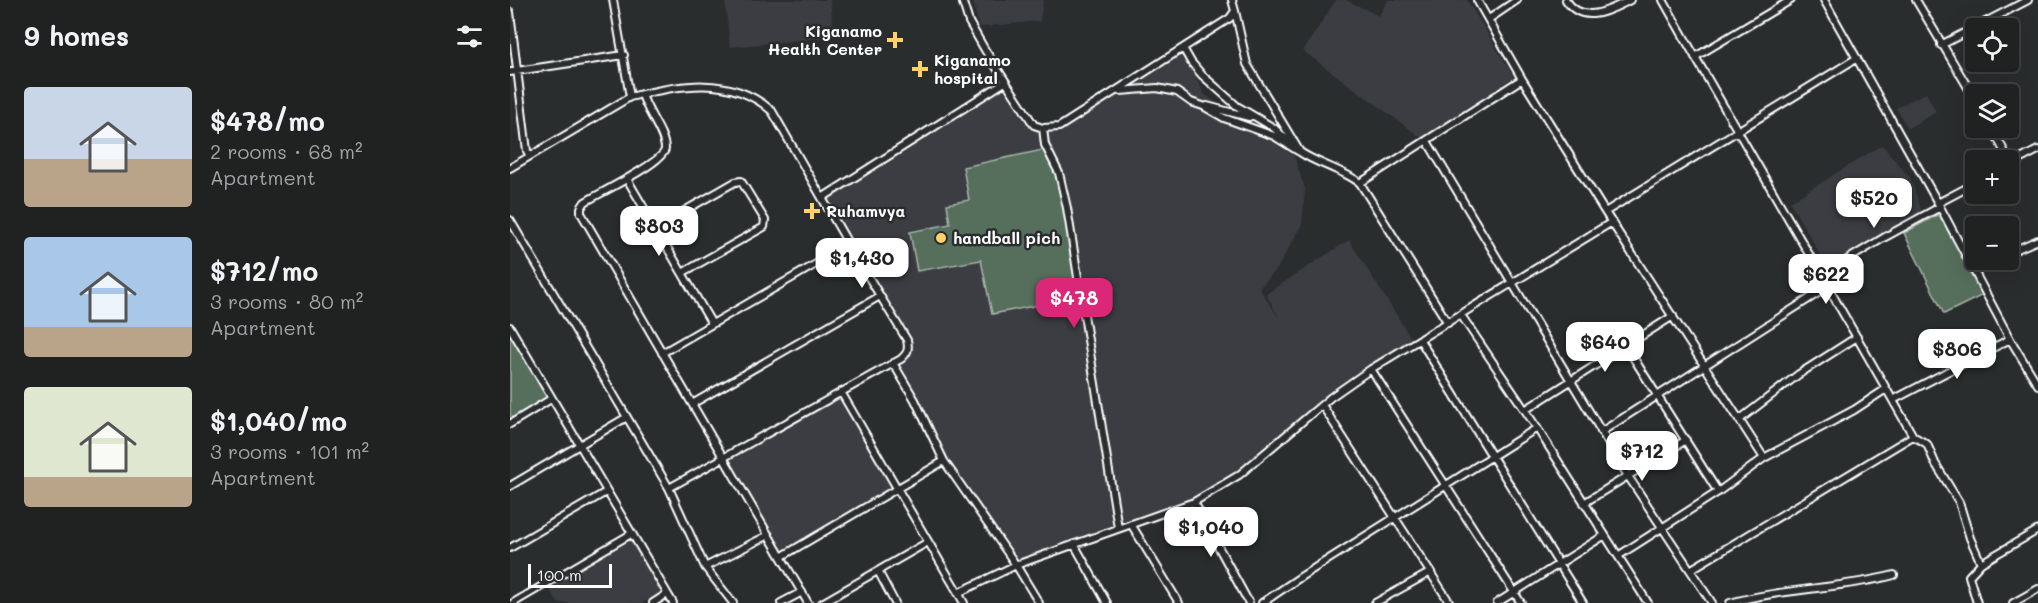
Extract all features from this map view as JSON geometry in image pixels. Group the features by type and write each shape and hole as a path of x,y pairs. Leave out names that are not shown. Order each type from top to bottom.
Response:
{"street":[{"path":"613,0 630,97"},
{"path":"962,0 969,22 1005,82 1034,125 1043,128 1059,127 1230,18 1235,11"},
{"path":"1232,0 1247,64 1300,152"},
{"path":"1477,0 1522,79 1605,212 1764,458"},
{"path":"1488,19 1517,0"},
{"path":"1566,0 1572,9 1580,14 1596,14 1630,0"},
{"path":"1664,0 1736,130 1829,286 1913,436 1926,444 1959,502 1962,516 1981,563"},
{"path":"1695,57 1791,0"},
{"path":"1824,0 1965,254"},
{"path":"1916,0 1965,84"},
{"path":"1941,45 2028,0"},
{"path":"510,12 514,72 527,151 530,156"},
{"path":"1183,48 1202,75 1242,110 1274,128 1293,148"},
{"path":"514,72 624,54"},
{"path":"1605,212 1857,58"},
{"path":"1360,183 1522,79"},
{"path":"822,198 1005,82"},
{"path":"510,168 630,97 671,87 706,84 733,89 762,102 772,111 907,340 909,348 907,354 893,363 669,488"},
{"path":"1113,92 1167,89 1203,106 1256,118"},
{"path":"642,94 661,136 665,150 662,156 585,202 581,213 808,603"},
{"path":"1203,106 1224,118 1274,136 1313,161 1350,176 1360,183 1448,323"},
{"path":"1043,128 1045,145 1059,173 1067,207 1118,528"},
{"path":"1427,141 1628,477 1712,603"},
{"path":"2019,160 2038,150"},
{"path":"627,179 712,324"},
{"path":"656,227 735,182 741,181 765,219 764,227 682,273"},
{"path":"1822,275 1965,190"},
{"path":"510,220 669,488 705,567 733,603"},
{"path":"958,593 1016,565 1194,502 1239,475 1322,405 1371,369 1612,222"},
{"path":"2019,248 2038,240"},
{"path":"662,353 849,245"},
{"path":"1974,270 2010,339 2038,385"},
{"path":"1601,432 1829,286"},
{"path":"692,404 880,296"},
{"path":"1461,315 1537,428 1648,603"},
{"path":"1525,410 1673,316"},
{"path":"510,327 673,603"},
{"path":"1740,420 1799,374 1857,337"},
{"path":"1893,400 2010,339"},
{"path":"1420,340 1583,603"},
{"path":"1626,346 1718,492"},
{"path":"893,363 915,400 944,461 1016,565 1039,603"},
{"path":"1371,369 1521,603"},
{"path":"1618,556 1718,492 1764,458 1854,410 1886,389"},
{"path":"841,392 964,603"},
{"path":"510,424 551,399"},
{"path":"1322,405 1450,603"},
{"path":"510,486 627,417"},
{"path":"1262,603 1537,428"},
{"path":"1690,570 1913,436"},
{"path":"1584,503 1686,440"},
{"path":"781,556 944,461"},
{"path":"510,548 606,492"},
{"path":"1194,502 1249,603"},
{"path":"1131,524 1179,603"},
{"path":"1977,603 1969,576 1981,563 2038,530"},
{"path":"513,603 632,534"},
{"path":"1497,603 1605,535"},
{"path":"705,567 769,536"},
{"path":"822,603 928,542"},
{"path":"1074,544 1107,603"},
{"path":"878,571 895,603"},
{"path":"1375,603 1431,572"},
{"path":"1730,603 1770,594 1866,582 1894,575"},
{"path":"2013,603 2038,589"},
{"path":"781,603 802,592"},
{"path":"653,603 668,594"}],"shaded area":[{"path":"725,0 830,0 834,37 730,47"},
{"path":"973,0 1043,0 1040,21 979,27"},
{"path":"1336,0 1346,0 1379,16 1388,0 1467,0 1514,77 1422,138 1303,51"},
{"path":"1182,48 1204,94 1294,156 1305,189 1302,224 1277,269 1259,288 1281,321 1266,294 1349,240 1414,343 1371,368 1239,475 1194,502 1016,565 944,460 892,363 900,359 908,348 822,198 1005,82 1034,125 1058,127"},
{"path":"1926,93 1936,112 1908,128 1896,108"},
{"path":"1882,145 1911,179 1922,213 1826,265 1790,202"},
{"path":"841,393 895,487 781,556 725,459"},
{"path":"631,540 661,593 642,603 558,603 548,587"}],"green space":[{"path":"1047,149 1058,170 1081,297 992,314 981,260 917,271 910,232 950,224 947,204 969,200 963,167"},
{"path":"1939,214 1965,262 1965,270 1969,270 1983,295 1944,314 1904,233"},
{"path":"510,327 551,399 510,424"}],"place":[{"name":"Kiganamo Health Center","path":"895,40"},
{"name":"Kiganamo hospital","path":"920,69"},
{"name":"Ruhamvya","path":"812,211"},
{"name":"handball pich","path":"941,238"}]}
